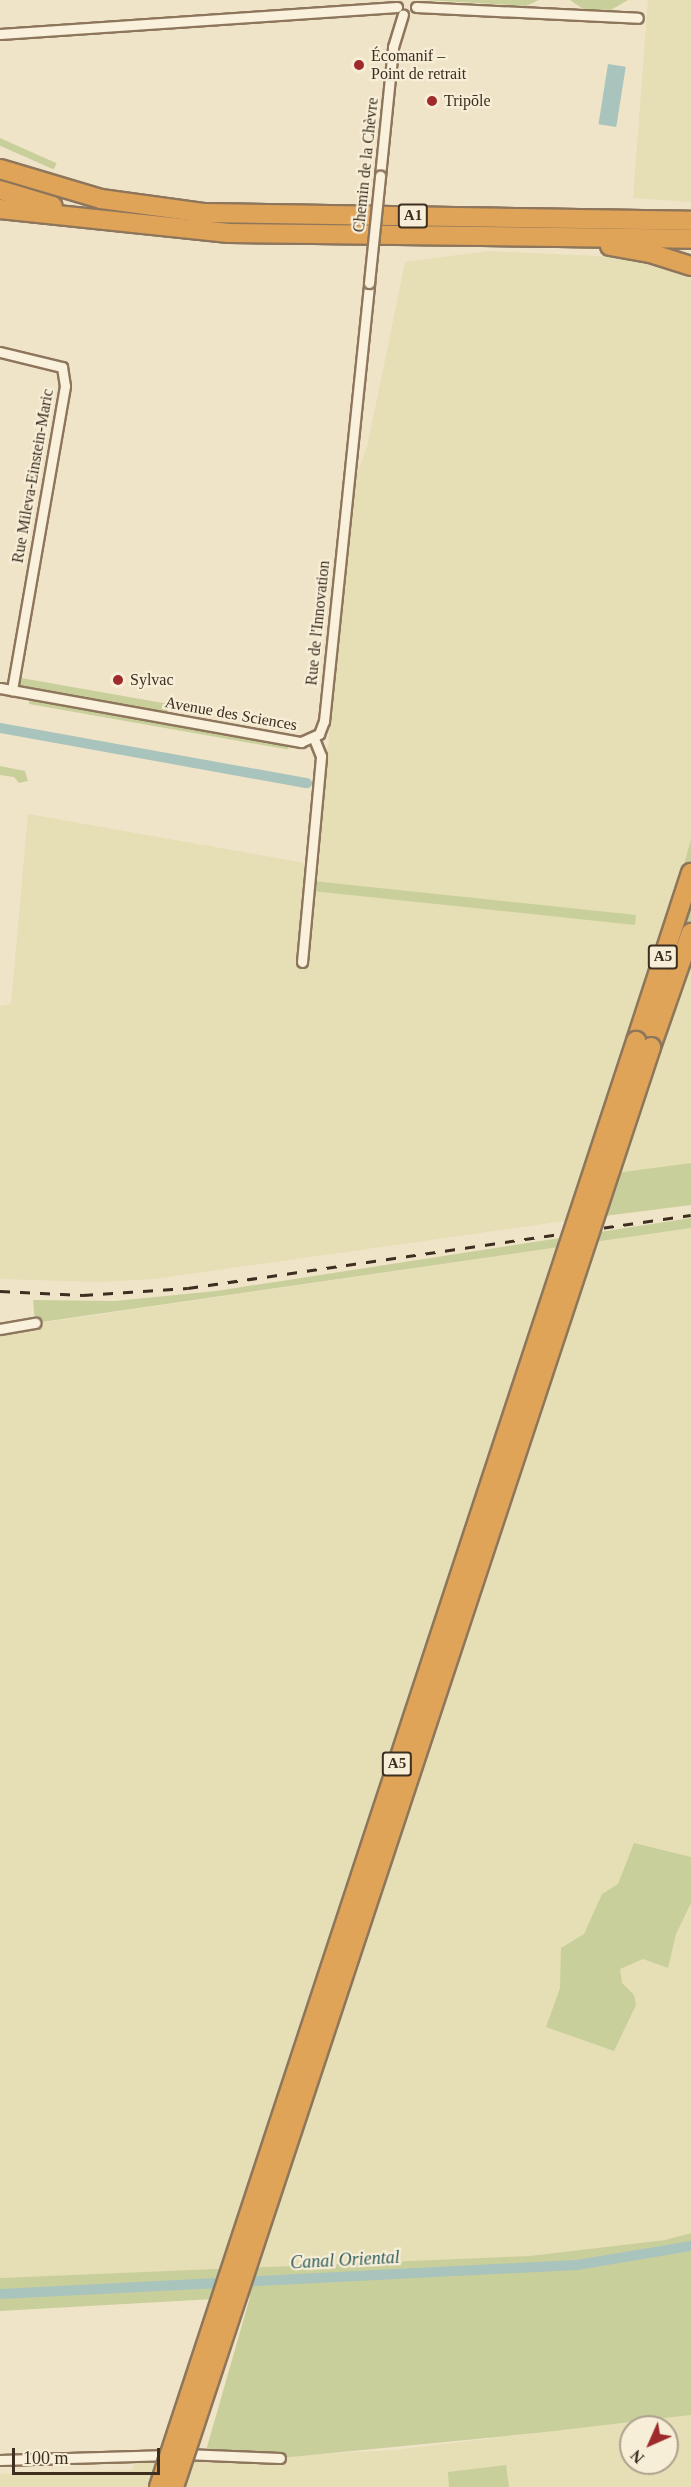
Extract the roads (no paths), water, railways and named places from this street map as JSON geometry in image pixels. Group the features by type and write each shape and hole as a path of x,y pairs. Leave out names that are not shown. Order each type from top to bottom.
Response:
{"highway":[{"path":"0,155 46,176 135,205"},
{"name":"A1","path":"0,169 67,190 135,205 242,215 691,221"},
{"name":"A1","path":"0,190 71,211 156,226 256,234 534,235 691,239"},
{"path":"0,209 156,226"},
{"path":"534,235 650,253 691,266"},
{"name":"A5","path":"159,2487 691,873"},
{"name":"A5","path":"174,2487 596,1204 691,933"}],"street":[{"path":"0,34 399,7 413,13 414,3 638,18"},
{"name":"Chemin de la Chèvre","path":"369,283 399,7"},
{"name":"Rue de l'Innovation","path":"314,739 324,721 369,283"},
{"name":"Rue Mileva-Einstein-Maric","path":"0,352 62,367 65,386 12,690"},
{"name":"Avenue des Sciences","path":"0,688 293,740 314,739"},
{"path":"302,962 321,756 314,739"},
{"path":"0,1329 35,1323"},
{"path":"0,2460 137,2454 280,2458"}],"water":[{"path":"608,64 626,67 616,127 598,124"}],"waterway":[{"path":"0,728 307,783"},
{"name":"Canal Oriental","path":"0,2294 577,2265 691,2246"}],"railway":[{"path":"0,1291 83,1295 188,1288 691,1215"}],"place":[{"name":"Écomanif – Point de retrait","path":"359,65"},
{"name":"Tripōle","path":"432,101"},
{"name":"Sylvac","path":"118,680"}]}
